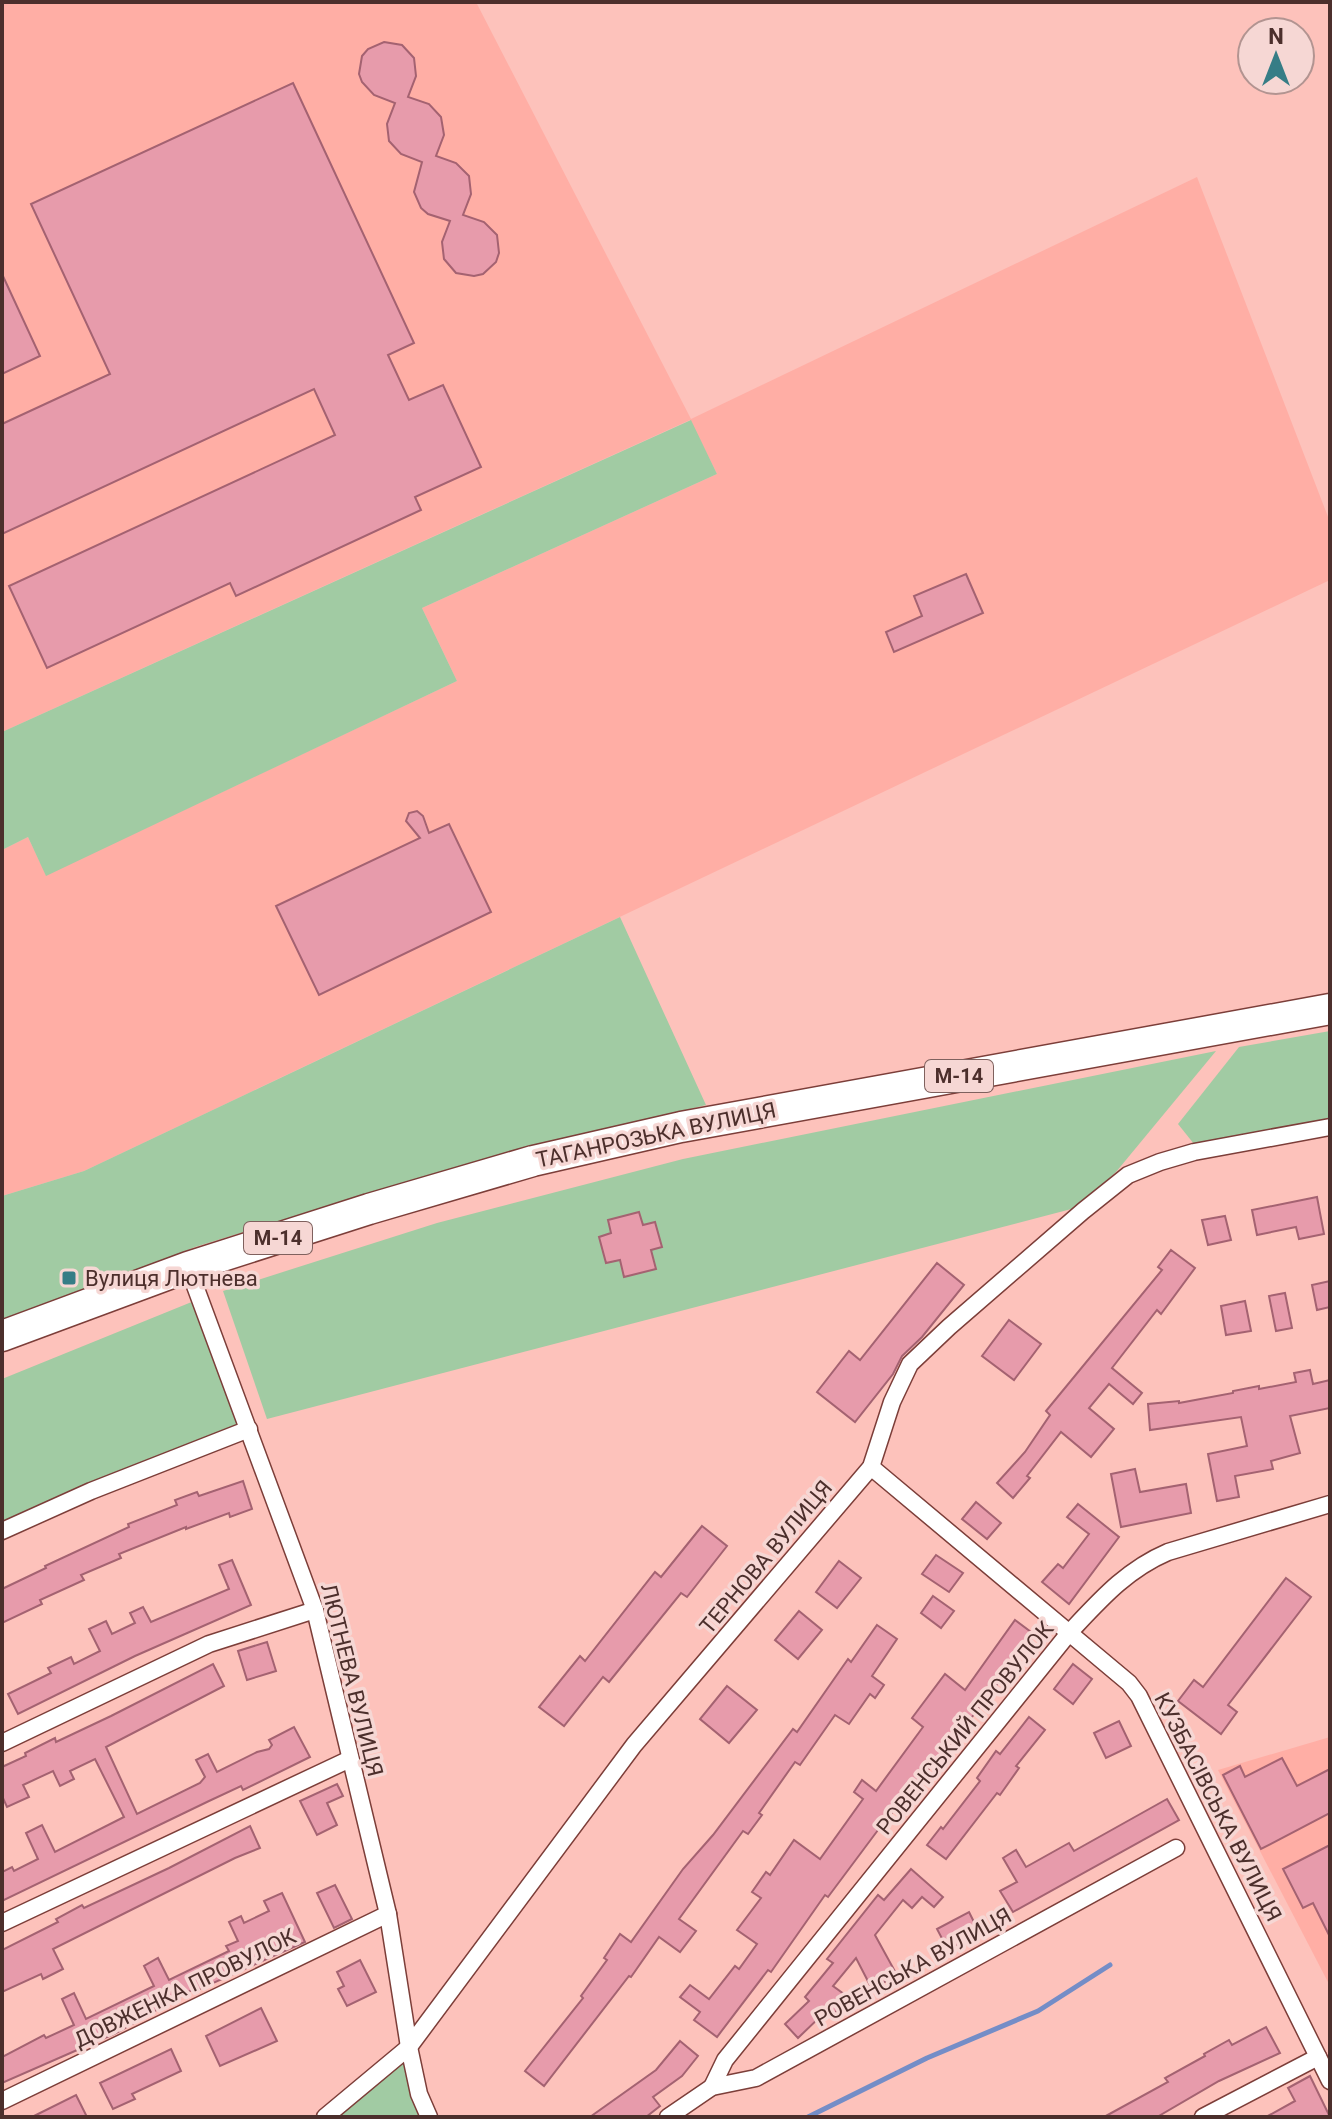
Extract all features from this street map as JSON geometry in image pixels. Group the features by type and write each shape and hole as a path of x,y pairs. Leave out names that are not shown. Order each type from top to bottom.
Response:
{"highway":[{"name":"ТАГАНРОЗЬКА ВУЛИЦЯ","path":"2,1336 188,1267 484,1175 606,1144 681,1127 1330,1009"}],"street":[{"name":"ТЕРНОВА ВУЛИЦЯ","path":"325,2117 409,2047 634,1745 871,1467 892,1402 910,1364 1025,1260 1128,1175 1194,1152 1330,1127"},
{"name":"ЛЮТНЕВА ВУЛИЦЯ","path":"188,1267 315,1610 388,1914 419,2094 429,2117"},
{"path":"2,1531 91,1491 249,1429"},
{"name":"КУЗБАСІВСЬКА ВУЛИЦЯ","path":"871,1467 1129,1683 1139,1696 1330,2081"},
{"name":"РОВЕНСЬКИЙ ПРОВУЛОК","path":"712,2087 725,2060 1069,1633 1116,1583 1149,1560 1330,1504"},
{"path":"2,1743 209,1644 315,1610"},
{"path":"2,1923 350,1759"},
{"name":"РОВЕНСЬКА ВУЛИЦЯ","path":"668,2117 712,2087 756,2078 1176,1848"},
{"name":"ДОВЖЕНКА ПРОВУЛОК","path":"2,2101 388,1914"},
{"path":"1203,2117 1318,2057"}],"shaded area":[{"path":"2,2 476,2 691,419 1197,177 1330,522 1330,580 84,1171 2,1196 2,850 28,837 46,875 457,681 422,608 717,474 690,420 2,732"},
{"path":"1330,1737 1330,1986 1218,1770"}],"green space":[{"path":"691,420 717,474 422,608 457,681 46,876 28,837 2,850 2,732"},
{"path":"620,917 706,1105 424,1177 195,1247 2,1325 2,1196 84,1171"},
{"path":"1330,1031 1330,1118 1194,1144 1178,1124 1239,1047"},
{"path":"1216,1051 1116,1172 1079,1207 267,1419 223,1291 437,1223 683,1159"},
{"path":"199,1299 244,1428 2,1527 2,1379"},
{"path":"413,2052 428,2117 336,2117"}],"building":[{"path":"384,42 402,45 414,58 416,76 408,97 429,104 441,117 444,135 436,156 456,163 469,176 471,194 463,215 484,222 497,235 499,253 496,262 483,274 456,273 444,259 442,242 450,221 428,214 421,208 414,192 422,162 401,154 389,141 387,124 395,103 374,95 362,82 359,74 362,56 368,49"},
{"path":"293,83 414,343 388,355 409,400 443,385 481,467 415,497 421,510 236,596 230,583 47,668 9,586 335,435 314,389 2,534 2,424 110,374 31,204"},
{"path":"2,274 40,356 2,374"},
{"path":"966,574 983,613 894,652 886,632 922,616 914,596"},
{"path":"417,811 423,816 429,833 449,824 491,912 319,995 276,906 420,838 406,821 409,813"},
{"path":"1317,1197 1324,1234 1299,1239 1296,1227 1257,1235 1252,1210"},
{"path":"639,1212 643,1225 655,1222 662,1247 651,1250 656,1269 624,1277 620,1260 606,1263 599,1237 611,1233 608,1220"},
{"path":"1225,1216 1231,1240 1208,1245 1202,1220"},
{"path":"1171,1250 1195,1268 1161,1314 1157,1310 1112,1368 1142,1393 1133,1404 1109,1384 1089,1408 1114,1429 1091,1457 1061,1432 1013,1498 997,1483 1025,1452 1050,1415 1046,1411 1162,1270 1158,1267"},
{"path":"937,1263 964,1285 922,1337 902,1356 893,1374 855,1422 817,1392 849,1351 860,1360"},
{"path":"1330,1281 1330,1307 1317,1310 1312,1285"},
{"path":"1285,1293 1292,1328 1276,1331 1269,1296"},
{"path":"1245,1301 1251,1331 1226,1335 1221,1306"},
{"path":"1009,1320 1041,1344 1014,1380 982,1356"},
{"path":"1310,1370 1313,1384 1330,1380 1330,1408 1290,1416 1300,1453 1271,1461 1273,1469 1235,1476 1239,1497 1217,1501 1208,1454 1247,1446 1241,1417 1150,1430 1148,1404 1179,1403 1259,1386 1259,1389 1296,1382 1294,1373"},
{"path":"1135,1469 1140,1492 1186,1484 1191,1513 1121,1527 1111,1474"},
{"path":"243,1481 252,1509 186,1527 119,1554 121,1558 81,1575 84,1580 40,1600 42,1604 2,1623 2,1589 129,1527 128,1524 177,1505 175,1500 197,1492 199,1496"},
{"path":"976,1502 1001,1523 987,1539 962,1519"},
{"path":"1078,1504 1119,1537 1069,1604 1042,1582 1058,1564 1063,1568 1089,1534 1067,1517"},
{"path":"702,1526 727,1546 687,1597 681,1593 609,1682 603,1677 564,1726 539,1707 580,1656 585,1661 655,1572 661,1577"},
{"path":"936,1555 963,1573 949,1592 922,1574"},
{"path":"232,1560 251,1605 135,1656 18,1714 8,1694 51,1673 48,1668 71,1657 74,1664 100,1651 89,1629 106,1621 112,1634 135,1623 130,1613 143,1607 151,1622 229,1589 219,1565"},
{"path":"839,1561 861,1578 837,1608 816,1592"},
{"path":"1286,1578 1311,1597 1228,1705 1237,1712 1221,1734 1178,1701 1194,1680 1203,1687"},
{"path":"933,1596 954,1611 941,1628 921,1613"},
{"path":"799,1611 822,1630 798,1659 775,1640"},
{"path":"1015,1620 1035,1635 935,1765 881,1826 828,1897 825,1895 771,1972 768,1970 717,2037 694,2020 700,2012 680,1997 690,1985 709,1999 735,1966 739,1969 757,1944 737,1930 761,1898 752,1892 766,1872 770,1875 794,1840 820,1859 863,1799 854,1792 862,1780 876,1791 923,1727 912,1718 945,1674 965,1690"},
{"path":"877,1625 897,1639 872,1676 884,1685 875,1698 870,1694 849,1724 835,1715 800,1765 795,1762 748,1834 743,1831 679,1919 696,1931 680,1952 659,1937 544,2086 525,2071 583,1998 581,1996 607,1960 604,1958 620,1934 631,1942 683,1869 713,1835 793,1729 797,1732 848,1659 851,1662"},
{"path":"267,1642 276,1671 247,1680 238,1651"},
{"path":"213,1664 224,1686 106,1747 137,1814 200,1783 205,1777 196,1760 208,1754 217,1772 269,1749 272,1745 269,1740 294,1727 310,1757 243,1790 241,1786 2,1901 2,1872 12,1867 14,1871 38,1859 26,1833 42,1825 55,1852 124,1817 95,1759 70,1771 74,1779 60,1786 53,1771 23,1785 29,1797 7,1807 2,1796 2,1767 55,1738 56,1742"},
{"path":"1073,1664 1092,1679 1073,1704 1054,1689"},
{"path":"727,1686 757,1710 729,1743 700,1719"},
{"path":"1029,1717 1045,1730 1016,1766 1019,1768 1000,1795 997,1793 946,1859 927,1845 980,1781 977,1778 996,1751 1000,1754"},
{"path":"1119,1721 1131,1746 1106,1758 1094,1733"},
{"path":"1282,1758 1297,1786 1330,1769 1330,1813 1261,1849 1223,1775 1240,1766 1245,1777"},
{"path":"337,1784 343,1796 327,1803 337,1825 317,1835 300,1801"},
{"path":"1167,1799 1179,1820 1013,1912 1000,1891 1017,1882 1003,1858 1016,1850 1026,1867 1069,1843 1074,1851"},
{"path":"250,1826 260,1848 53,1949 63,1969 43,1979 41,1974 2,1992 2,1950 58,1922 56,1919 82,1905 84,1908"},
{"path":"1330,1845 1330,1937 1313,1903 1303,1908 1283,1869"},
{"path":"911,1869 943,1897 934,1907 922,1897 912,1908 903,1900 875,1935 897,1975 872,1989 856,1958 833,1986 848,1997 831,2018 824,2013 798,2038 785,2024 809,2001 805,1997 833,1963 827,1959 878,1895 884,1900"},
{"path":"335,1885 352,1919 334,1928 317,1893"},
{"path":"282,1893 305,1942 192,1990 116,2033 2,2083 2,2057 44,2035 46,2038 74,2025 62,1999 74,1993 86,2019 154,1986 144,1966 158,1958 169,1980 229,1951 226,1946 238,1941 229,1922 241,1916 244,1923 269,1911 264,1901"},
{"path":"969,1912 980,1934 948,1950 937,1929"},
{"path":"360,1960 376,1992 347,2006 338,1989 344,1986 337,1972"},
{"path":"261,2008 277,2041 220,2066 206,2036"},
{"path":"1266,2027 1280,2053 1219,2081 1157,2117 1104,2117 1168,2082 1165,2078 1229,2040 1232,2045"},
{"path":"680,2041 698,2056 682,2076 653,2097 660,2106 646,2117 590,2117 656,2070"},
{"path":"171,2049 181,2071 132,2094 135,2099 113,2109 100,2083"},
{"path":"1310,2076 1330,2117 1266,2117 1295,2101 1288,2088"},
{"path":"76,2095 87,2117 32,2117"}],"waterway":[{"path":"808,2117 927,2058 1038,2011 1110,1965"}],"place":[{"name":"Вулиця Лютнева","path":"69,1278"}]}
